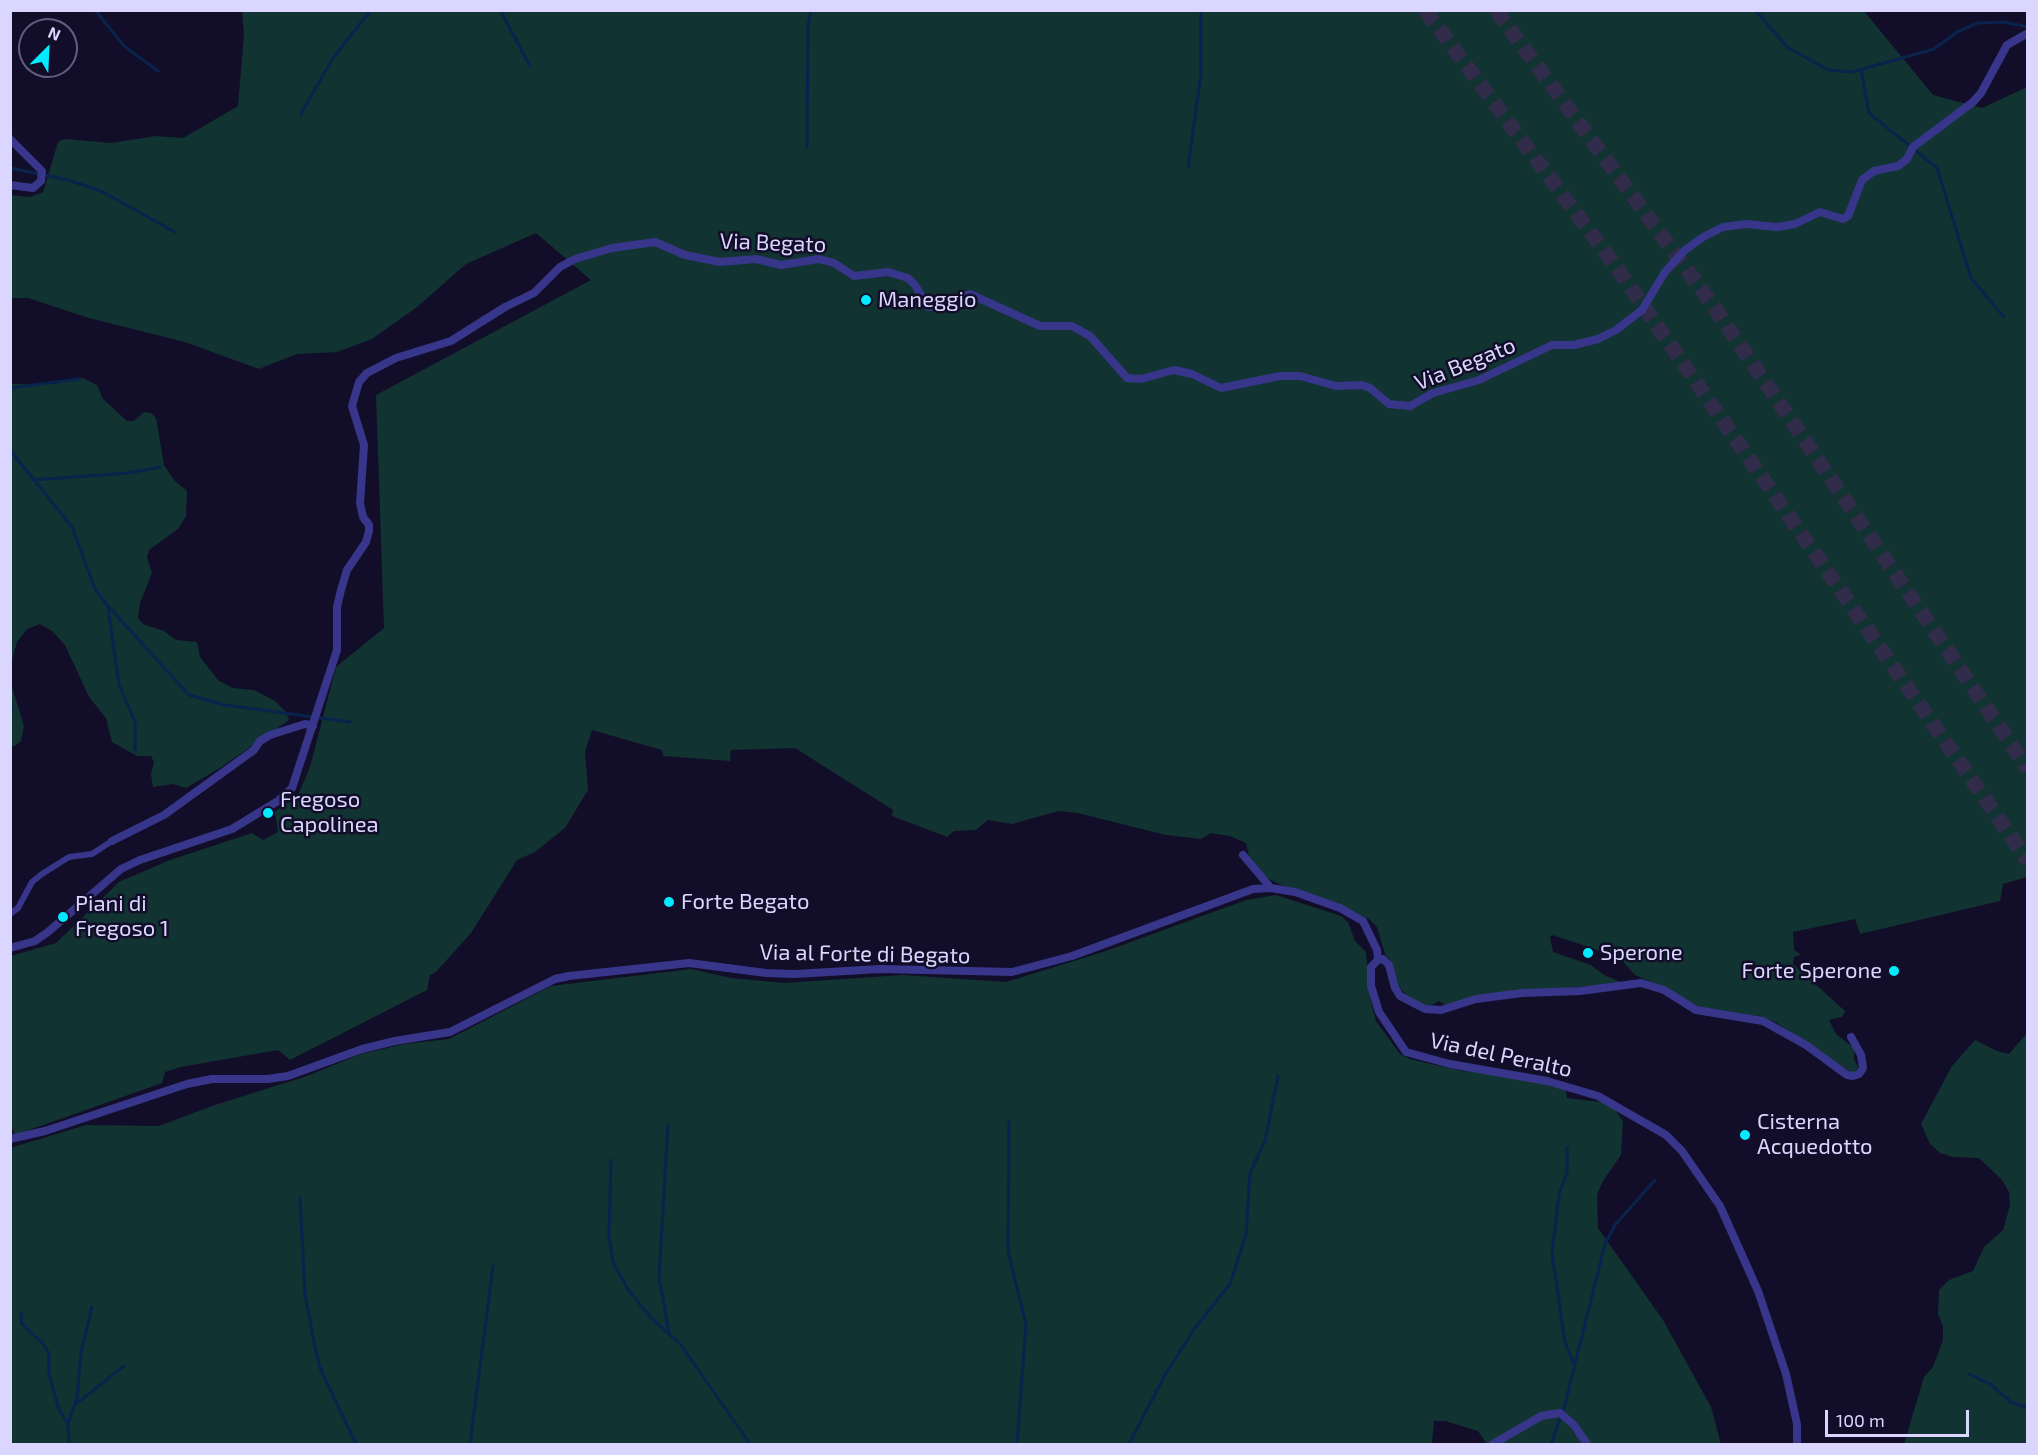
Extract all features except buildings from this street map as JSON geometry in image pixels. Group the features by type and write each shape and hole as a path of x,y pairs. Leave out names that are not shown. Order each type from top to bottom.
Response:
{"street":[{"name":"Via Begato","path":"313,726 337,650 339,596 347,570 366,542 369,531 360,503 364,451 353,413 355,391 362,377 396,358 441,345 534,293 560,267 574,259 612,248 655,242 685,255 720,262 756,259 780,266 819,259 834,263 854,276 893,273 908,278 928,307 941,306 970,294 1040,326 1060,325 1081,330 1090,336 1127,378 1141,379 1174,370 1192,374 1221,388 1280,376 1300,376 1336,386 1370,387 1389,404 1410,406 1433,393 1479,380 1552,345 1574,345 1598,339 1616,330 1642,310 1665,272 1684,251 1703,237 1723,227 1746,224 1777,227 1795,224 1820,212 1843,219 1848,216 1862,180 1874,171 1898,166 1908,159 1913,147 1973,102 1981,93 2007,45 2028,33"},
{"path":"10,139 42,171 42,182 33,188 10,185"},
{"path":"10,914 18,908 32,882 69,857 92,854 164,815 254,750 260,741 270,735 305,724 313,726 292,788 278,801 231,829 140,860 121,869 48,932 35,941 10,948"},
{"path":"1243,855 1271,888"},
{"name":"Via al Forte di Begato","path":"10,1139 45,1131 187,1084 212,1079 278,1078 362,1049 450,1032 555,979 689,963 766,973 795,974 880,969 1012,972 1072,956 1253,889 1271,888 1295,892 1340,908 1363,921 1377,950 1378,960"},
{"name":"Via del Peralto","path":"1797,1444 1797,1424 1786,1374 1758,1291 1720,1206 1682,1150 1666,1135 1598,1096 1547,1081 1450,1064 1406,1052 1396,1041 1379,1012 1371,986 1371,968 1378,960 1383,959 1389,965 1395,988 1400,996 1425,1009 1441,1010 1476,999 1522,993 1580,991 1641,983 1664,990 1696,1010 1763,1021 1806,1045 1846,1076 1859,1074 1863,1068 1861,1055 1851,1037"},
{"path":"1493,1444 1541,1416 1560,1413 1574,1425 1587,1444"}],"green space":[{"path":"242,11 1864,11 1933,95 1982,108 2027,87 2027,877 2003,884 2000,901 1860,934 1855,919 1793,932 1794,950 1801,955 1794,957 1793,964 1845,1011 1842,1017 1829,1020 1836,1034 1854,1048 1854,1059 1858,1067 1855,1073 1852,1073 1775,1022 1759,1016 1702,1010 1672,991 1635,975 1619,957 1552,935 1550,937 1553,952 1591,965 1604,975 1623,983 1541,990 1445,1005 1439,1001 1428,1007 1409,998 1398,986 1377,927 1369,919 1335,902 1281,885 1265,877 1249,856 1246,843 1230,836 1211,833 1201,839 1166,835 1078,813 1058,811 1012,824 988,820 976,830 954,831 947,837 892,816 893,810 795,748 731,750 730,761 663,756 662,750 592,730 585,752 588,790 565,828 535,852 517,860 471,933 436,972 430,975 427,990 290,1060 278,1050 181,1067 165,1072 162,1083 15,1135 10,1123 11,956 56,943 119,882 170,860 252,833 263,840 278,832 275,812 299,793 310,767 336,667 384,628 376,395 591,280 536,233 466,264 417,307 372,339 337,352 297,354 259,369 185,342 89,318 28,298 11,298 10,195 30,197 43,192 58,142 65,139 111,143 156,136 183,138 238,106 244,35"},
{"path":"83,378 97,385 103,399 127,421 134,421 144,412 151,413 156,418 164,465 174,480 187,491 186,516 178,529 149,550 147,557 152,573 140,603 138,618 143,624 164,631 176,640 197,642 200,657 218,680 232,688 254,690 275,701 286,712 289,720 220,768 186,788 173,784 153,787 151,774 154,762 151,756 137,756 112,742 106,718 89,697 65,645 52,631 40,624 27,629 17,642 11,664 11,384 54,384"},
{"path":"11,684 24,726 21,741 15,746 11,746"},
{"path":"1276,895 1341,916 1348,922 1355,941 1366,952 1370,998 1376,1021 1400,1054 1410,1059 1462,1071 1512,1075 1566,1090 1567,1098 1600,1102 1614,1108 1623,1122 1621,1155 1603,1181 1597,1195 1598,1228 1663,1320 1711,1407 1721,1444 1487,1444 1478,1431 1445,1421 1434,1421 1432,1444 11,1444 10,1148 86,1125 159,1126 215,1105 307,1076 361,1054 405,1044 449,1039 551,986 691,969 731,978 784,983 902,975 1006,982 1106,951 1246,900"},
{"path":"2027,1033 2027,1444 1904,1444 1924,1377 1933,1367 1943,1340 1943,1326 1938,1314 1939,1290 1949,1280 1973,1271 1984,1247 2003,1230 2010,1205 2009,1192 2002,1180 1979,1158 1953,1157 1940,1153 1930,1144 1921,1124 1952,1066 1975,1040 2009,1054"}],"waterway":[{"path":"95,10 124,46 158,71"},
{"path":"301,114 333,58 371,10"},
{"path":"500,10 530,66"},
{"path":"807,147 808,26 811,10"},
{"path":"1188,167 1201,74 1201,10"},
{"path":"1755,10 1787,47 1828,70 1852,72 1934,49 1957,32 1978,23 2004,22 2028,27"},
{"path":"1861,69 1869,113 1937,168 1971,278 2004,317"},
{"path":"10,168 68,180 101,191 175,232"},
{"path":"10,388 79,379"},
{"path":"10,450 72,527 95,589 189,695 225,705 350,722"},
{"path":"33,480 128,473 160,467"},
{"path":"108,607 119,685 135,722 135,751"},
{"path":"1129,1444 1166,1373 1195,1328 1230,1284 1246,1235 1250,1173 1265,1141 1278,1076"},
{"path":"1009,1122 1008,1251 1026,1324 1017,1444"},
{"path":"668,1125 659,1277 669,1332"},
{"path":"1567,1147 1567,1173 1559,1194 1552,1254 1565,1342 1573,1362"},
{"path":"611,1160 609,1236 613,1262 627,1288 651,1318 681,1345 750,1444"},
{"path":"1551,1444 1564,1408 1605,1244 1615,1225 1655,1180"},
{"path":"300,1198 305,1294 315,1347 320,1368 356,1444"},
{"path":"470,1444 493,1266"},
{"path":"69,1444 68,1424 77,1398 81,1352 92,1307"},
{"path":"21,1313 22,1324 44,1345 49,1354 49,1374 58,1407 68,1424"},
{"path":"76,1404 124,1366"},
{"path":"1969,1374 1990,1384 2011,1402 2028,1408"}],"tunnel":[{"path":"1425,10 1617,268 2028,861"},
{"path":"1496,10 1712,304 2028,769"}],"place":[{"name":"Maneggio","path":"866,300"},
{"name":"Fregoso Capolinea","path":"268,813"},
{"name":"Forte Begato","path":"669,902"},
{"name":"Piani di Fregoso 1","path":"63,917"},
{"name":"Sperone","path":"1588,953"},
{"name":"Forte Sperone","path":"1894,971"},
{"name":"Cisterna Acquedotto","path":"1745,1135"}]}
